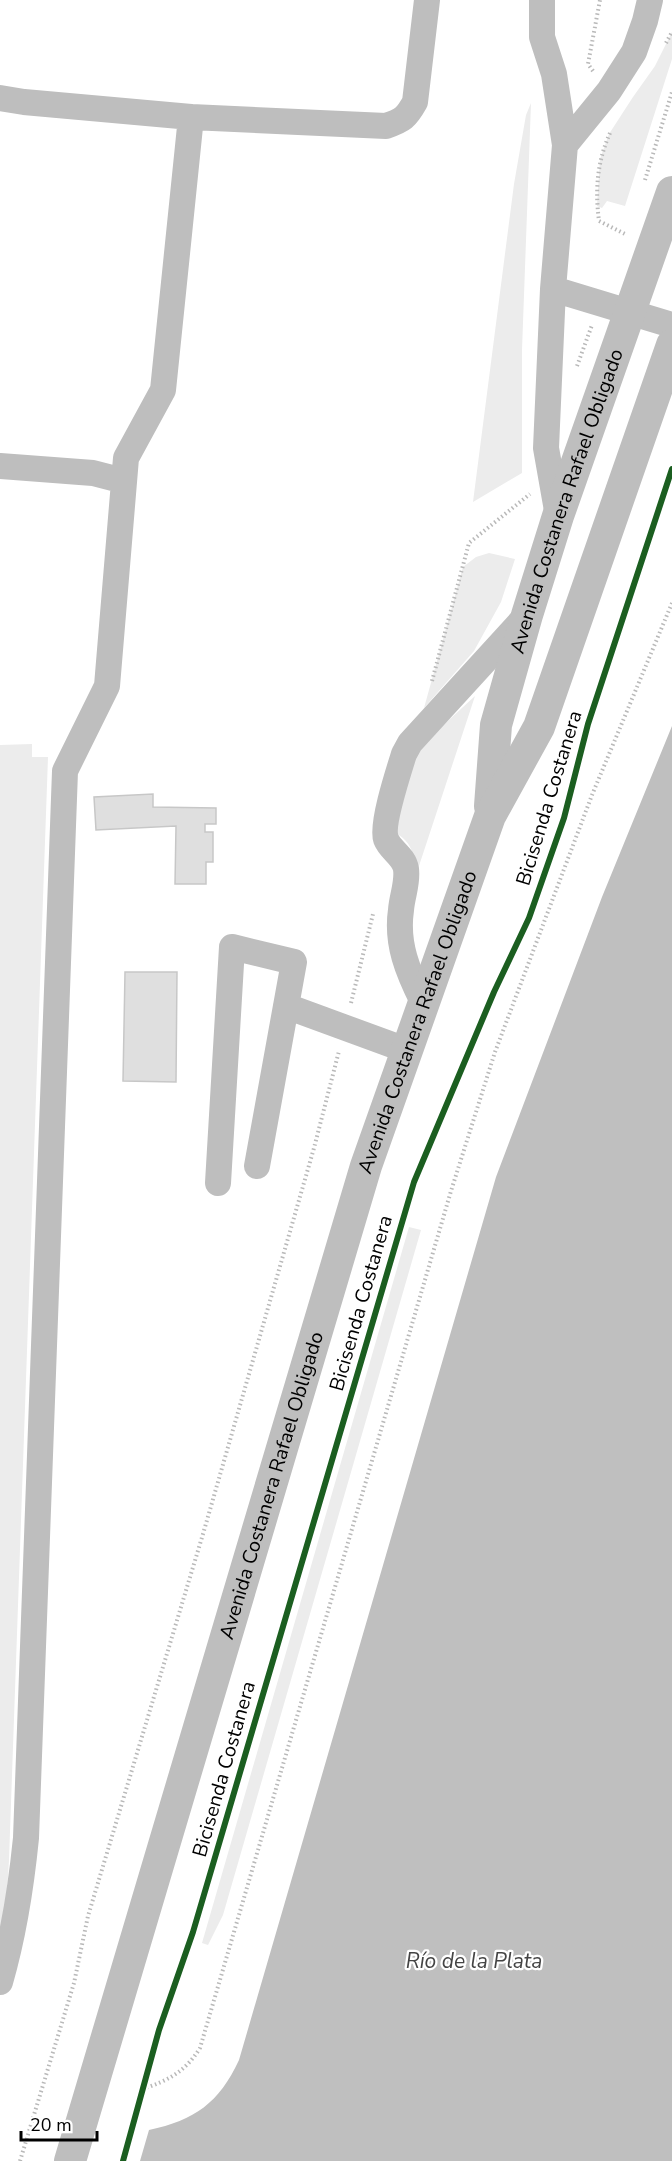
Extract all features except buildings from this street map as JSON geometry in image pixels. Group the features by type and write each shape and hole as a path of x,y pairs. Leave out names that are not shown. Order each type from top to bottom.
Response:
{"main road":[{"name":"Avenida Costanera Rafael Obligado","path":"490,816 496,725 527,615 558,516 672,192"},
{"name":"Avenida Costanera Rafael Obligado","path":"70,2161 366,1166 490,816 539,728 672,345"}],"lane":[{"path":"0,98 191,117 386,126 401,121 415,102 427,0"},
{"path":"542,0 542,37 554,74 566,145 553,289 546,448 558,516"},
{"path":"566,145 609,91 634,52 650,0"},
{"path":"0,1982 12,1939 21,1891 26,1838 65,771 107,686 126,458 163,390 191,117"},
{"path":"553,289 672,325"},
{"path":"0,466 93,473 124,481"},
{"path":"423,1002 407,971 402,949 400,912 406,883 406,867 390,847 385,833 404,754 410,743 527,615"},
{"path":"218,1183 232,947 294,962 257,1166"},
{"path":"286,1006 406,1050"}],"path":[{"path":"664,49 672,32"},
{"path":"615,125 600,159 596,202 599,221 628,236"},
{"path":"142,2089 176,2076 191,2063 200,2048 447,1202 495,1052 592,795 672,603"},
{"path":"20,2161 74,1983 88,1916 203,1533 314,1148 376,903"},
{"path":"140,2099 145,2079"}],"shaded area":[{"path":"672,32 672,59 625,206 607,201 602,208 597,206 600,159 609,134 655,66"},
{"path":"531,103 522,350 522,473 473,502 514,184 526,115"},
{"path":"489,553 515,559 501,602 474,651 424,708 463,567 476,557"},
{"path":"475,696 416,875 409,845 394,832 413,753"},
{"path":"32,744 32,757 48,757 9,1860 7,1893 0,1934 0,745"},
{"path":"409,1227 421,1230 223,1915 208,1945 202,1943"}],"water":[{"name":"Río de la Plata","path":"672,726 672,2161 140,2161 149,2130 180,2121 204,2107 223,2088 239,2060 496,1177 602,897"}],"cycle path":[{"name":"Bicisenda Costanera","path":"123,2161 159,2030 193,1932 414,1182 494,992 529,918 564,818 588,724 672,469"}]}
